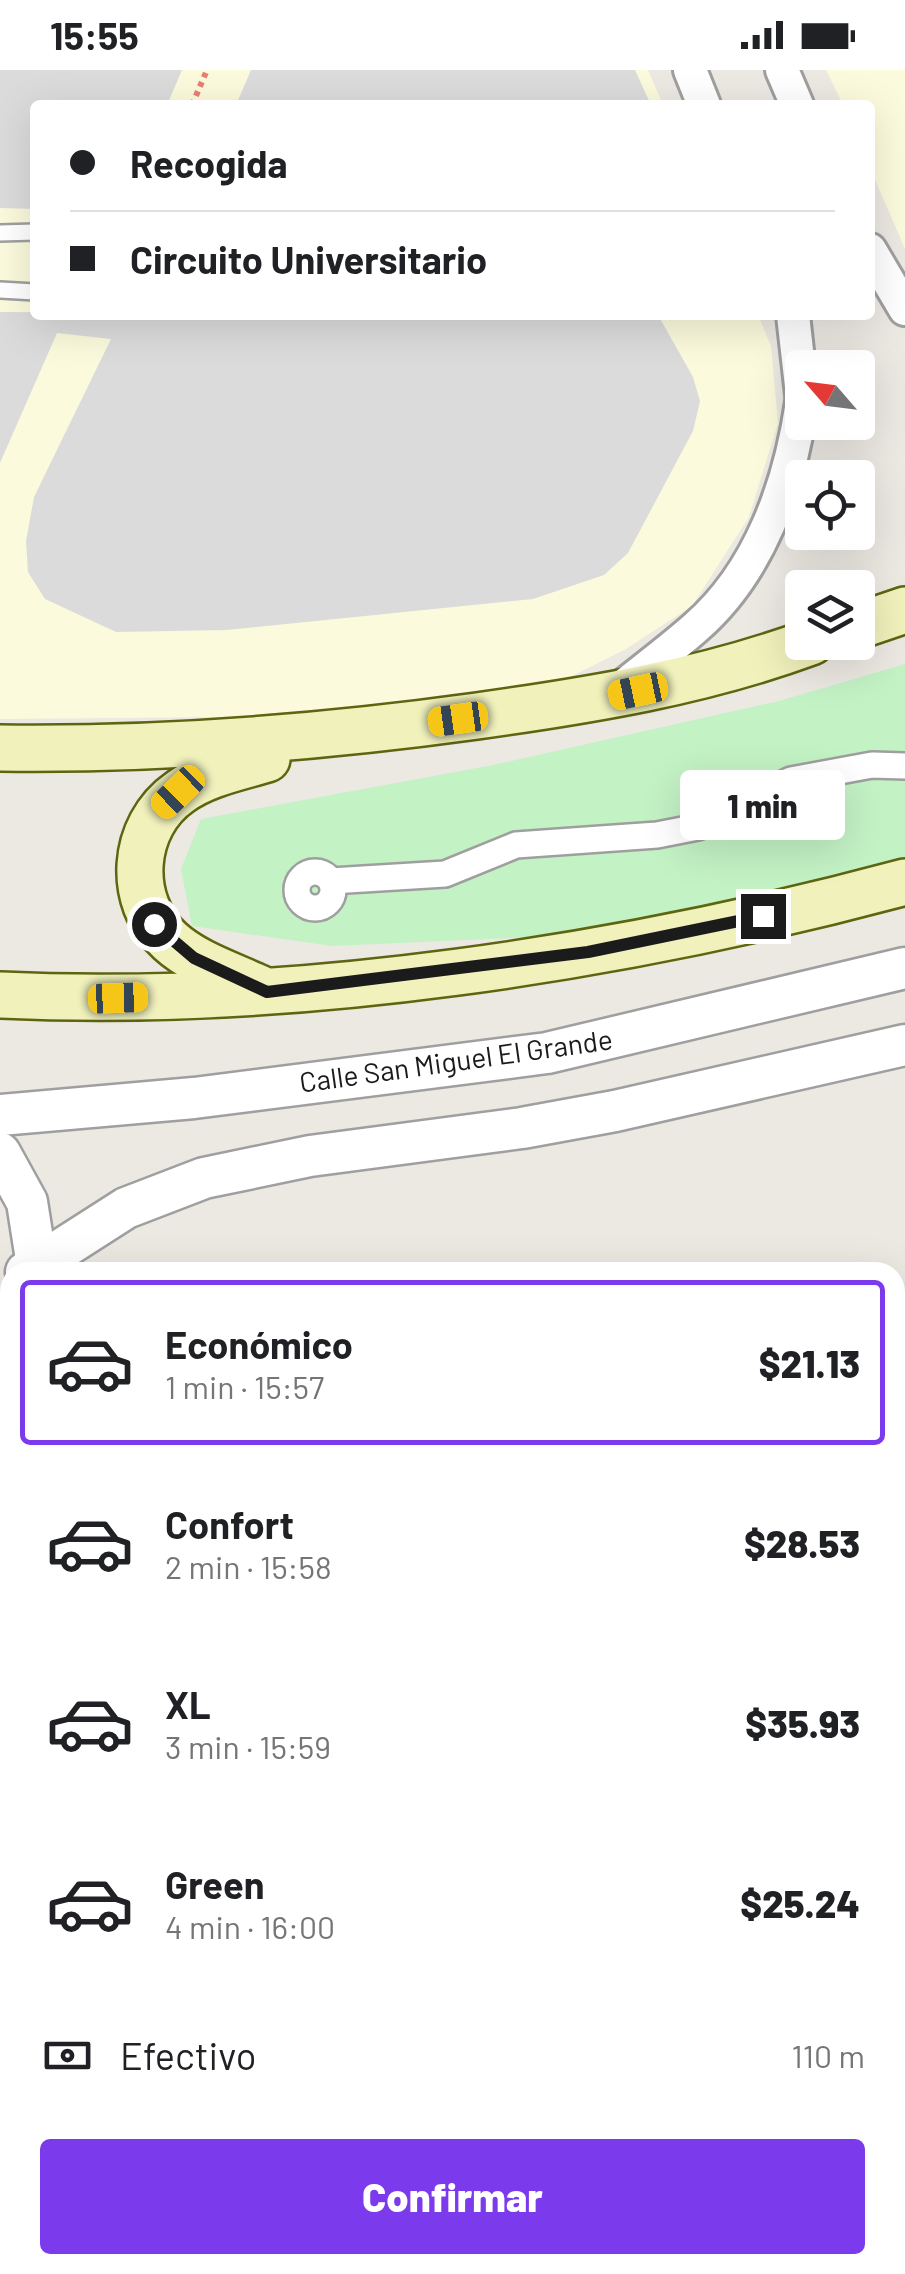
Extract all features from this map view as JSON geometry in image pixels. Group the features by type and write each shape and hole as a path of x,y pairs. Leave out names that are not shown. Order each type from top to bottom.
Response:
{"main road":[{"path":"875,620 905,610"},
{"path":"0,748 136,750 345,734 608,698 731,672 785,652"},
{"path":"267,992 194,958 154,924 139,879 140,854 150,825 178,792 208,777 345,734"},
{"path":"0,996 80,999 267,992 588,952 905,882"}],"street":[{"path":"690,70 702,100"},
{"path":"782,70 795,100"},
{"path":"875,258 905,309"},
{"path":"793,320 796,350"},
{"path":"608,698 698,626 734,582 759,545 782,494 793,440"},
{"path":"331,880 445,874 516,845 622,834 657,835 698,827 791,780 872,765 905,766"},
{"name":"Calle San Miguel El Grande","path":"0,1115 194,1098 547,1053 905,968"},
{"path":"45,1262 126,1208 204,1178 310,1156 522,1128 616,1111 905,1045"},
{"path":"0,1153 27,1202 28,1262"}],"lane":[{"path":"0,232 30,232"},
{"path":"0,290 30,292"}],"path":[{"path":"194,100 207,70"}],"shaded area":[{"path":"0,70 648,70 661,100 30,100 30,320 760,320 771,346 778,423 749,517 692,606 626,649 560,682 345,716 0,719"},
{"path":"0,70 182,70 169,100 30,100 30,209 0,208"},
{"path":"251,70 635,70 649,100 238,100"},
{"path":"826,70 905,70 905,249 875,180 875,100 841,100"},
{"path":"0,312 30,312 30,320 661,320 693,377 700,401 693,431 628,553 604,575 533,599 227,630 116,632 45,599 28,572 26,541 34,497 111,339 57,333 0,463"}],"green space":[{"path":"905,664 905,861 621,933 332,946 192,926 181,869 201,819 493,765 779,701"}],"route":[{"path":"154,924 194,958 267,992 588,952 763,916"}]}
